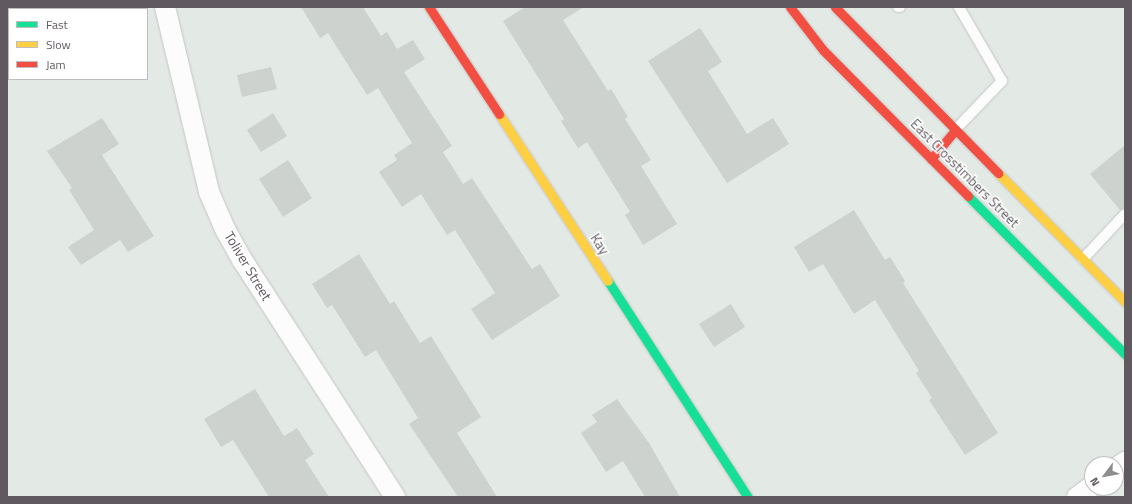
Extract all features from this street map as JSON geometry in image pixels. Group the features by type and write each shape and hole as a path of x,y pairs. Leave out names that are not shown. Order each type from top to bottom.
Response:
{"main road":[{"name":"Kay","path":"429,7 748,497"},
{"name":"East Crosstimbers Street","path":"790,7 823,50 1125,354"},
{"name":"East Crosstimbers Street","path":"835,7 1125,302"},
{"path":"931,159 955,130"}],"street":[{"name":"Toliver Street","path":"165,7 209,192 225,229 243,261 395,497"}],"lane":[{"path":"955,130 1002,80 959,7"},
{"path":"1083,260 1124,215"}],"building":[{"path":"301,7 363,7 381,36 387,32 397,49 413,40 425,59 404,72 452,146 443,152 463,184 472,178 532,269 540,264 560,296 492,340 471,309 495,293 455,230 447,235 421,194 402,207 379,172 397,160 394,155 412,143 378,88 367,95 328,33 320,38"},
{"path":"525,7 584,7 563,20 608,91 611,89 628,117 625,119 651,160 641,166 677,224 643,245 625,215 630,212 587,142 578,148 561,121 564,119 503,21"},
{"path":"700,28 722,62 708,71 747,134 773,118 789,144 727,183 648,61"},
{"path":"271,67 277,89 242,97 237,75"},
{"path":"273,113 287,136 261,152 247,130"},
{"path":"102,118 119,144 102,155 154,236 128,252 120,240 81,265 68,247 94,230 69,190 72,188 47,151"},
{"path":"1125,145 1125,209 1120,210 1090,174"},
{"path":"288,160 312,198 283,217 259,179"},
{"path":"854,210 885,260 890,257 905,281 903,283 998,433 965,455 929,400 932,398 916,373 919,371 875,300 854,314 823,264 809,272 794,247"},
{"path":"359,254 390,304 394,301 420,343 431,336 481,417 457,433 497,497 458,497 409,424 418,418 376,350 365,357 332,305 327,308 312,284"},
{"path":"731,304 745,327 714,347 699,324"},
{"path":"255,389 284,436 297,428 314,454 305,460 329,497 269,497 233,440 221,447 204,419"},
{"path":"617,399 649,443 680,497 645,497 623,461 606,472 581,433 597,422 592,415"}],"traffic: fast":[{"path":"968,196 1125,354"},
{"path":"608,281 748,497"}],"traffic: slow":[{"path":"499,114 608,281"},
{"path":"998,173 1125,302"}],"traffic: jam":[{"path":"429,7 499,114"},
{"path":"790,7 823,50 968,196"},
{"path":"835,7 998,173"},
{"path":"931,159 955,130"}]}
